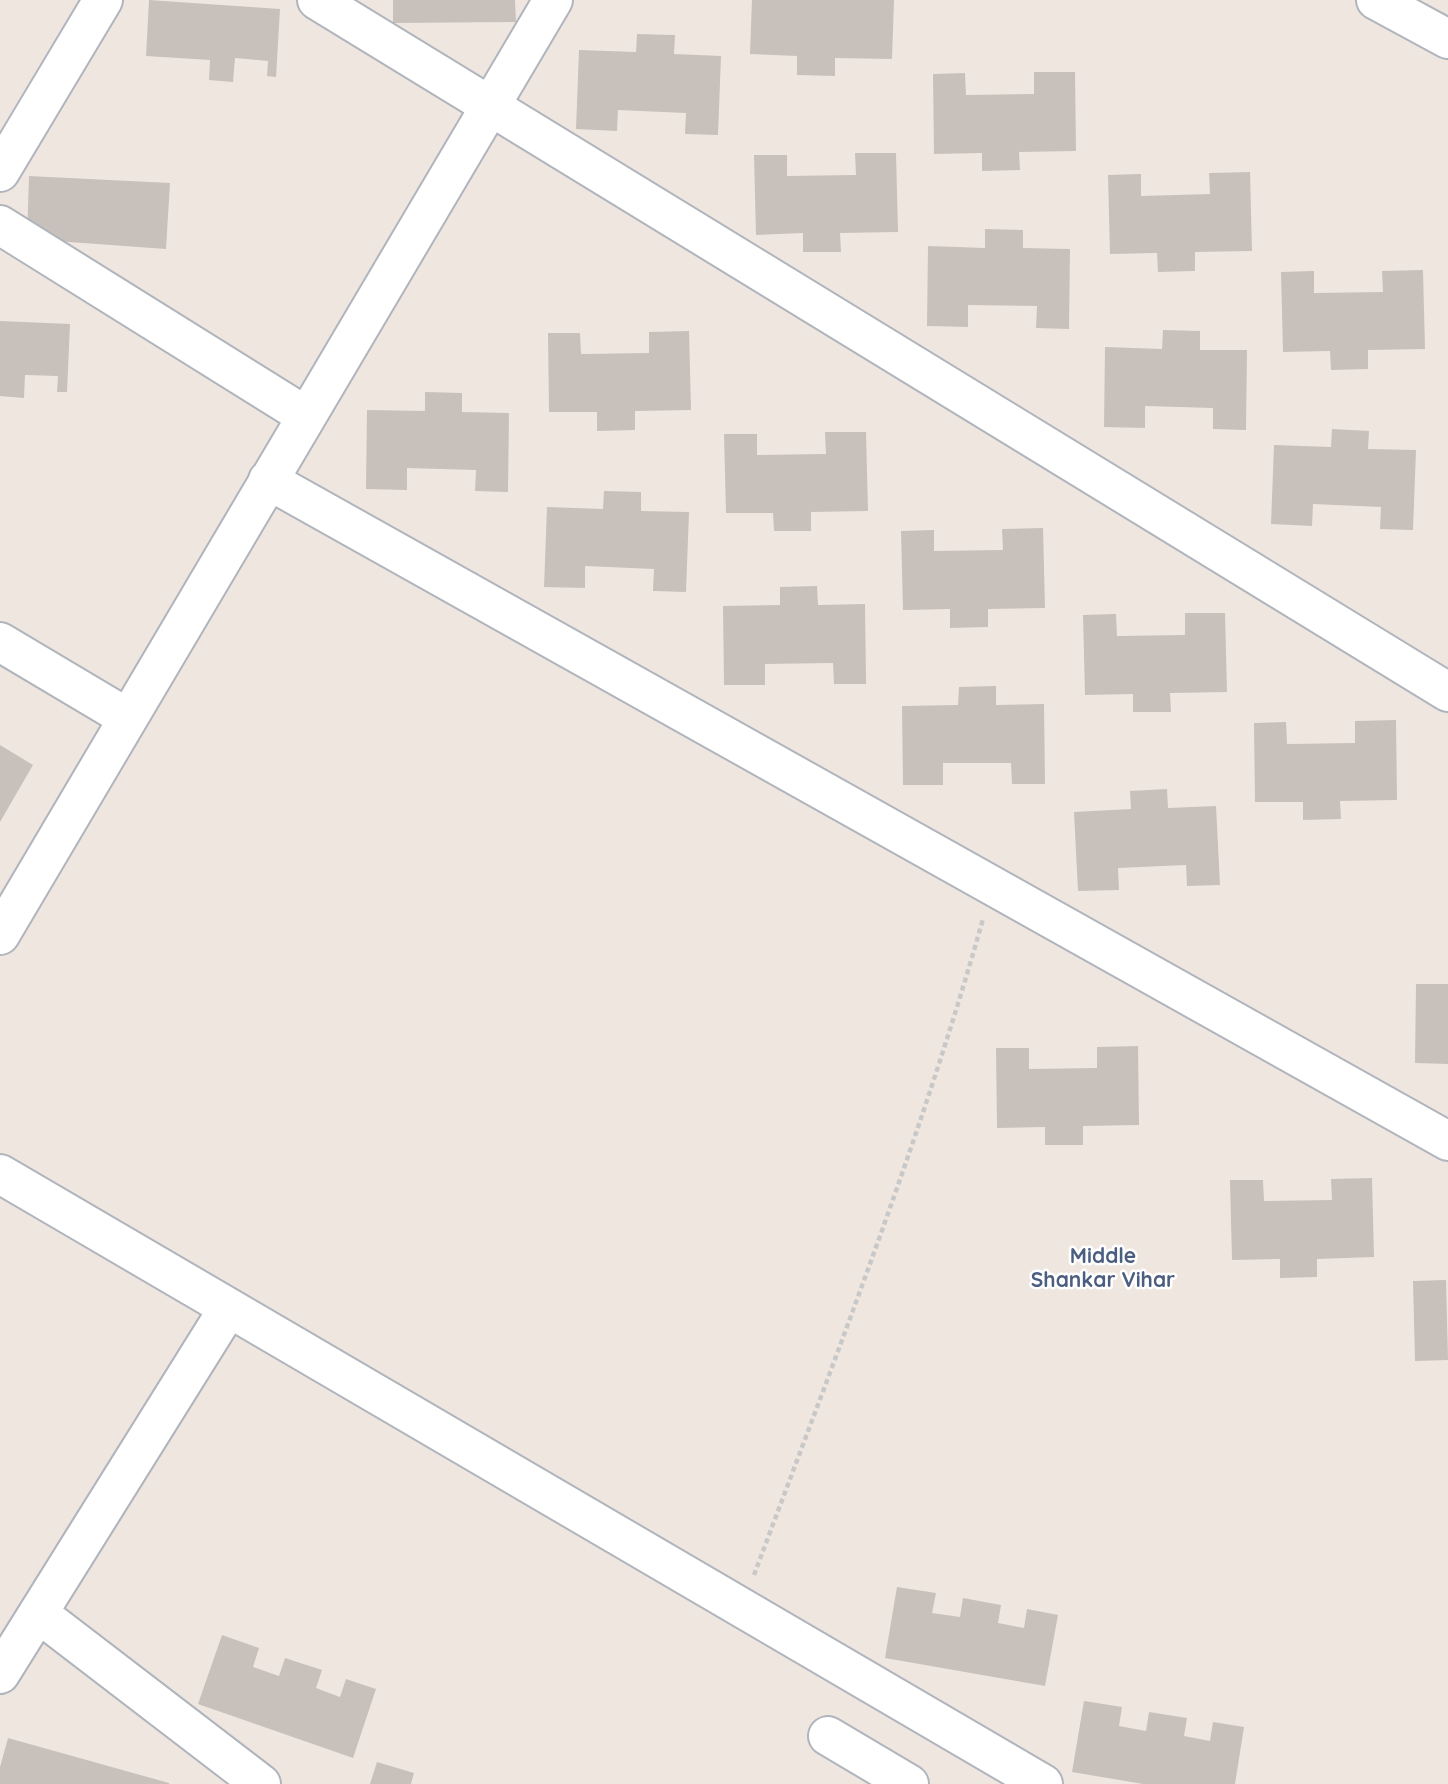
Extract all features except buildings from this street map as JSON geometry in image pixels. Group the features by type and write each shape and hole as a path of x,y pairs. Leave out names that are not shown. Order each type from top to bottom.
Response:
{"street":[{"path":"0,172 103,0"},
{"path":"317,0 1448,692"},
{"path":"0,934 126,717 492,108 553,0"},
{"path":"1376,0 1448,39"},
{"path":"0,225 306,416"},
{"path":"268,480 1448,1141"},
{"path":"0,642 126,717"},
{"path":"0,1174 1043,1784"},
{"path":"0,1674 228,1308"},
{"path":"38,1613 261,1784"},
{"path":"828,1736 909,1784"}],"path":[{"path":"741,1608 849,1321 937,1073 992,885"}],"district":[{"name":"Middle Shankar Vihar","path":"1103,1269"}]}
